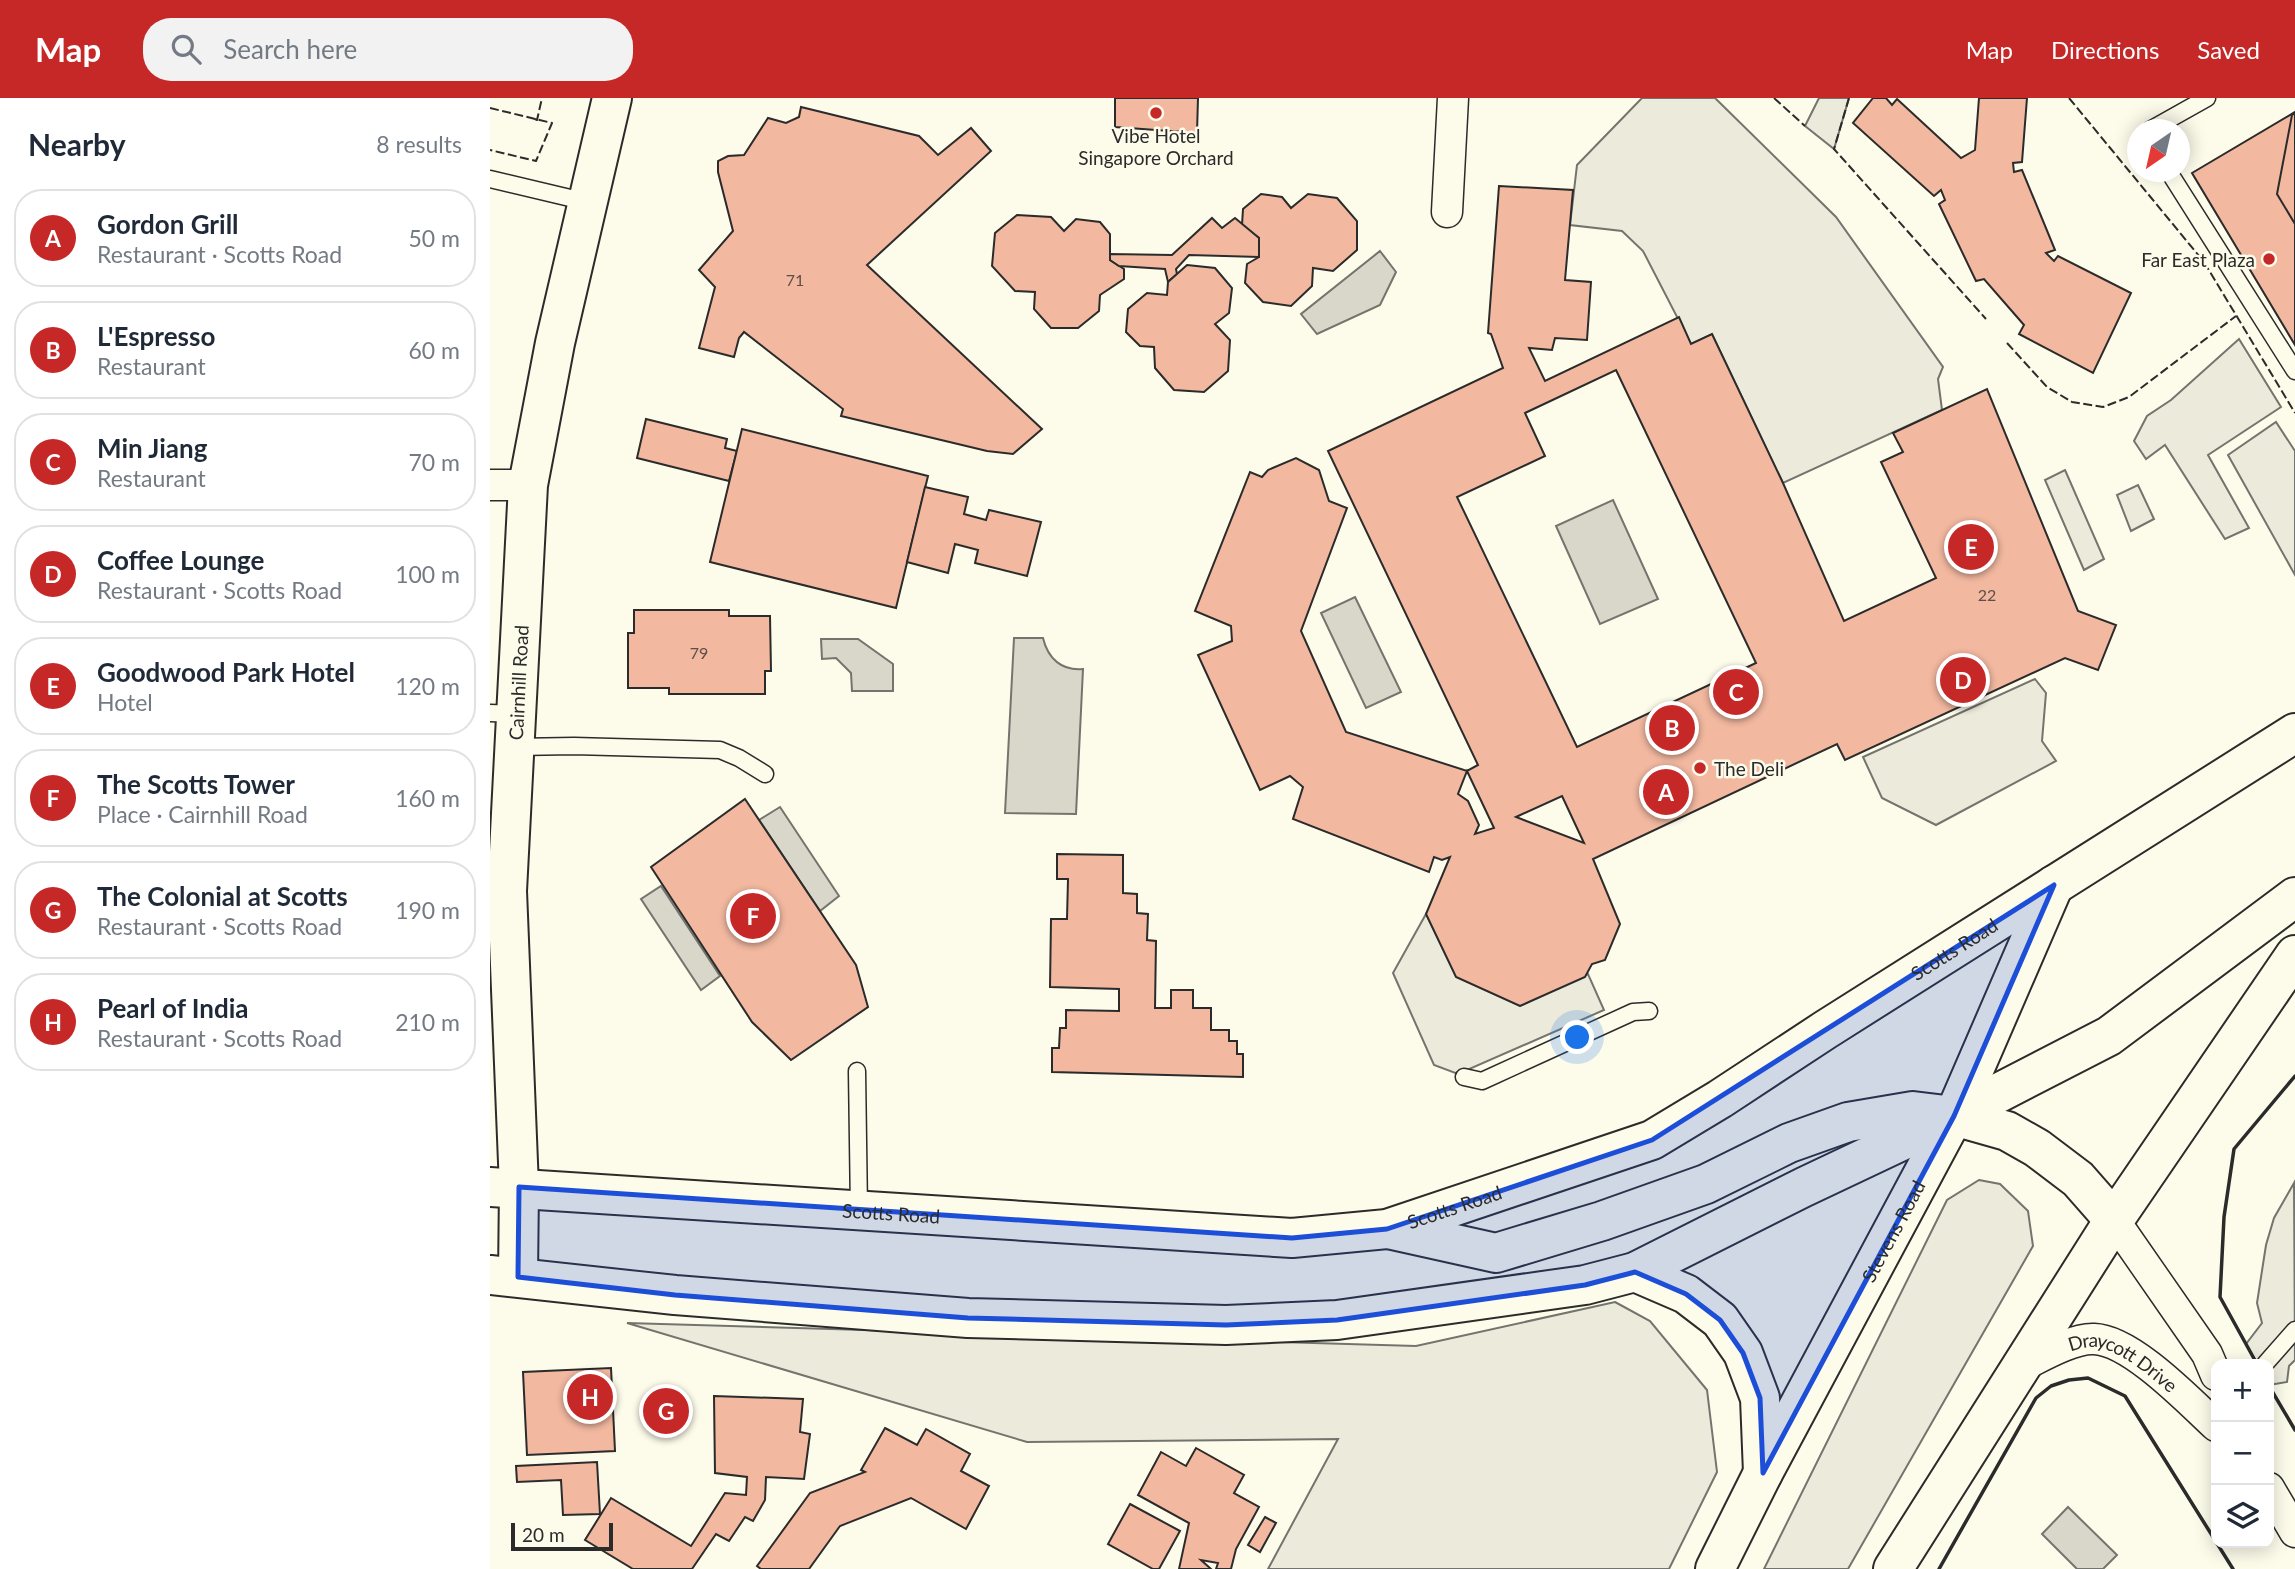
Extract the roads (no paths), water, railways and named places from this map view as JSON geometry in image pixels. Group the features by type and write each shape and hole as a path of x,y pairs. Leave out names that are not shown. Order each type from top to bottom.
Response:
{"main road":[{"name":"Cairnhill Road","path":"504,1276 507,725 528,485 555,343 611,98"},
{"name":"Scotts Road","path":"504,1187 1292,1238 1387,1229 1652,1140 2295,733"},
{"name":"Stevens Road","path":"1715,1569 1763,1473 1954,1116 2054,885"},
{"path":"504,1276 675,1295 899,1313 1226,1325 1337,1320 1585,1285 1635,1272 1804,1187 1954,1116 2109,1035 2295,897"},
{"path":"1893,1569 2114,1220 2295,955"},
{"path":"1387,1229 1496,1253 1602,1221 1706,1184 1789,1143 1848,1122 1913,1111 1954,1116 2007,1131 2078,1179 2114,1220"},
{"path":"1635,1272 1686,1294 1720,1320 1743,1353 1760,1398 1763,1473"}],"street":[{"path":"1447,212 1453,98"},
{"path":"490,485 528,485"},
{"path":"2114,1220 2211,1363"},
{"name":"Draycott Drive","path":"2018,1368 2067,1345 2094,1338 2115,1344 2139,1358 2211,1422"},
{"path":"2274,1496 2295,1532"}],"lane":[{"path":"2170,119 2207,98"},
{"path":"490,179 587,202"},
{"path":"2175,182 2295,371"},
{"path":"507,725 574,746 720,750 765,774"},
{"path":"1464,1077 1482,1081 1633,1013 1649,1011"},
{"path":"857,1070 859,1211"},
{"path":"2269,1359 2295,1330"}],"place":[{"name":"Vibe Hotel Singapore Orchard","path":"1156,113"},
{"name":"Far East Plaza","path":"2269,259"},
{"name":"Goodwood Park Hotel","path":"1971,547"},
{"name":"Coffee Lounge","path":"1963,680"},
{"name":"Min Jiang","path":"1736,692"},
{"name":"L'Espresso","path":"1672,728"},
{"name":"The Deli","path":"1700,768"},
{"name":"Gordon Grill","path":"1666,792"},
{"name":"The Scotts Tower","path":"753,916"},
{"name":"Pearl of India","path":"590,1397"},
{"name":"The Colonial at Scotts","path":"666,1411"}]}
